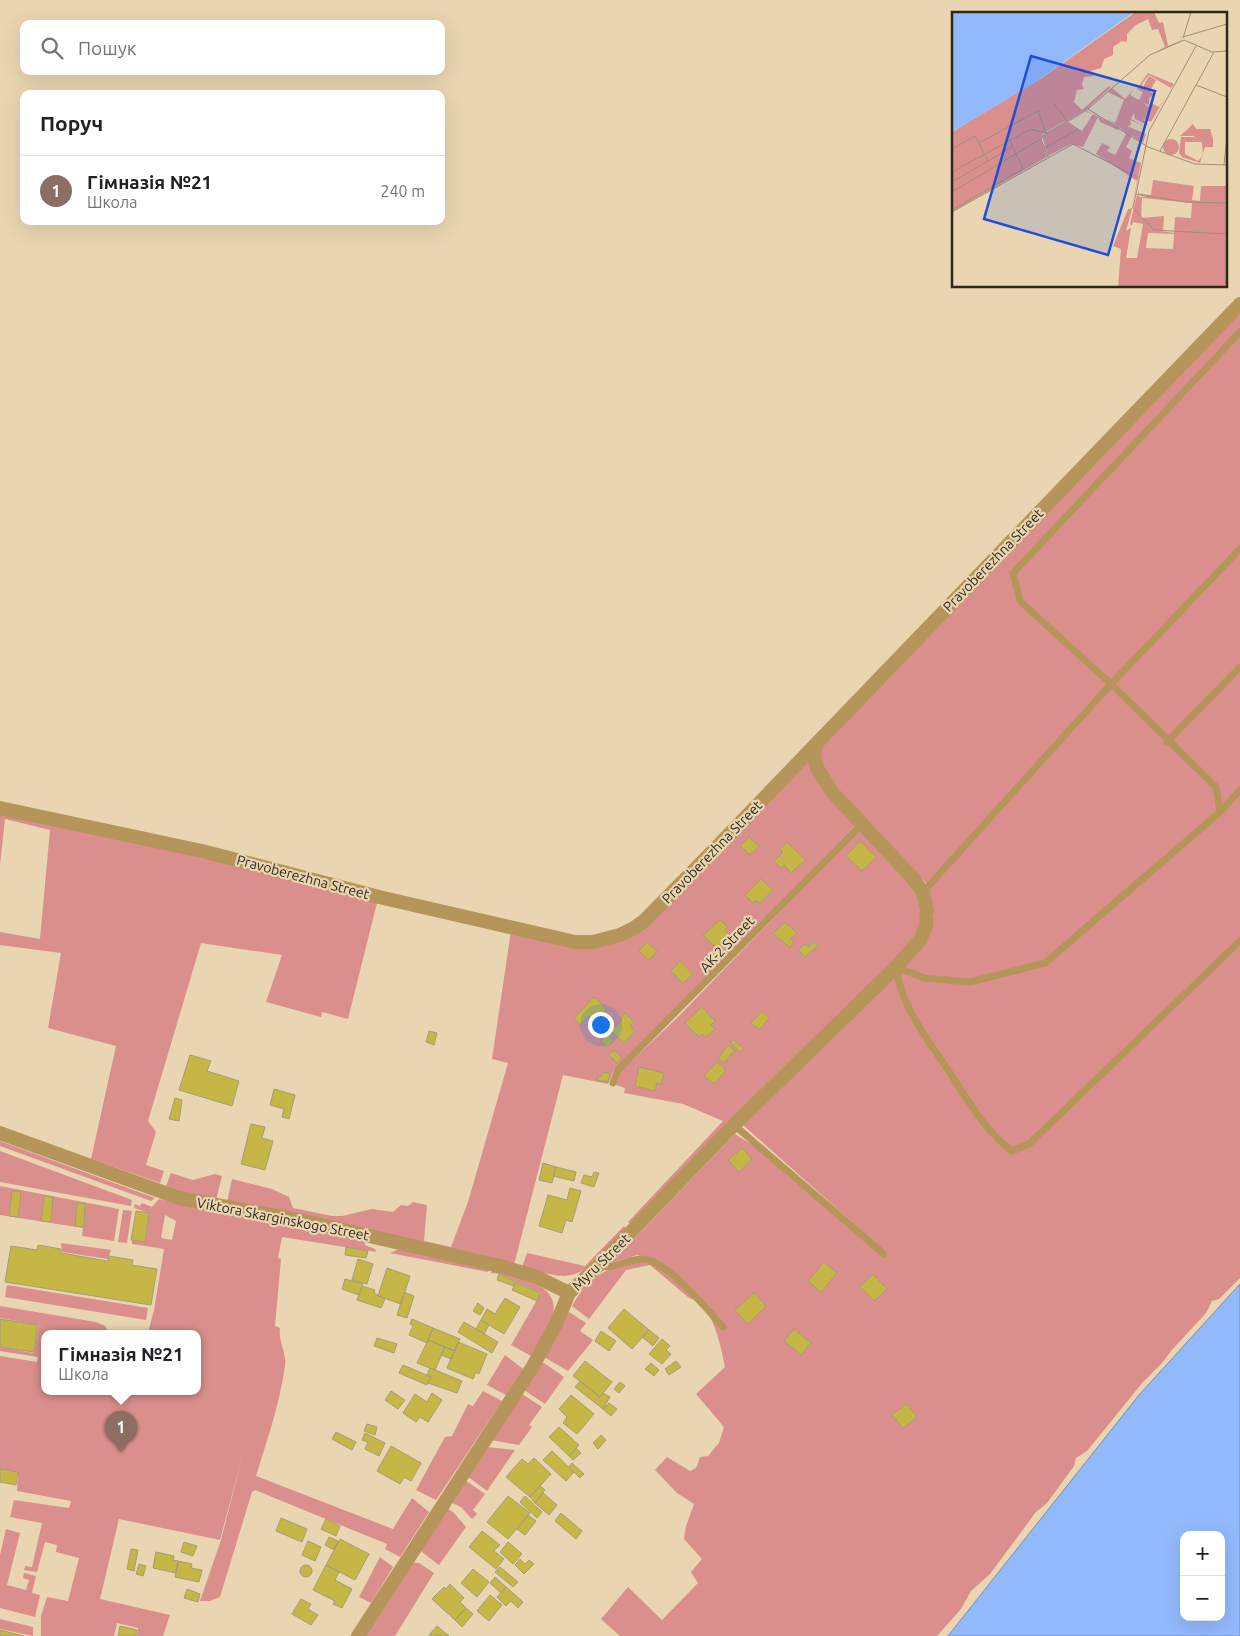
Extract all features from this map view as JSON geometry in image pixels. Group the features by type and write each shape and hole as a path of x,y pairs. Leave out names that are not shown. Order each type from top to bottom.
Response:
{"street":[{"name":"Pravoberezhna Street","path":"0,808 202,851 346,889 555,939 593,942 620,935 644,921 794,768 1240,304"},
{"path":"816,745 814,755 817,768 832,792 924,892"},
{"path":"794,768 804,765 817,768"},
{"name":"Myru Street","path":"358,1636 533,1366 556,1324 569,1294 734,1125 896,967 920,940 926,926 927,910 924,892"},
{"name":"Viktora Skarginskogo Street","path":"0,1133 179,1198 313,1223 504,1267 537,1278 569,1294"}],"lane":[{"path":"1220,812 1216,788 1111,684 1020,601 1013,573 1240,332"},
{"path":"924,892 1111,684 1240,549"},
{"path":"1168,742 1240,666"},
{"path":"896,967 924,978 970,982 1045,963 1220,812 1240,790"},
{"name":"AK-2 Street","path":"613,1082 618,1070 862,824"},
{"path":"896,967 899,984 906,1004 922,1031 972,1107 1000,1142 1012,1151 1029,1144 1240,941"},
{"path":"734,1125 884,1254"},
{"path":"598,1266 606,1268 636,1259 654,1262 699,1298 723,1327"}],"shaded area":[{"path":"1240,312 1240,1278 1219,1299 1212,1301 1206,1313 1143,1382 1087,1451 1076,1458 1074,1466 1047,1503 1036,1512 990,1574 971,1591 961,1609 937,1636 620,1636 601,1619 628,1587 662,1620 698,1583 691,1572 702,1559 684,1539 686,1526 694,1504 677,1493 655,1470 667,1457 690,1471 696,1468 700,1457 708,1456 719,1443 724,1427 696,1394 725,1367 718,1338 710,1317 704,1308 689,1298 650,1265 626,1270 589,1319 572,1306 579,1295 595,1278 615,1267 639,1262 652,1262 699,1301 646,1257 637,1255 611,1263 735,1134 754,1146 882,1255 888,1254 743,1125 914,957 927,940 934,916 926,883 838,792 822,770 820,756 823,743"},
{"path":"810,755 855,826 614,1070 608,1084 563,1075 514,1265 227,1202 232,1179 272,1189 289,1197 293,1208 332,1216 342,1216 372,1209 393,1212 401,1205 408,1206 413,1202 427,1205 424,1241 451,1247 468,1202 508,1063 492,1059 511,931 565,944 625,937"},
{"path":"0,810 378,899 348,1019 322,1012 321,1017 266,1002 282,955 201,943 148,1121 156,1132 146,1165 164,1171 160,1183 91,1159 116,1046 48,1028 61,953 0,945 0,932 40,939 50,830 5,819 0,865"},
{"path":"864,831 914,884 922,909 918,937 632,1226 628,1222 723,1121 683,1104 624,1093 625,1088 616,1085 621,1071 679,1016 856,833"},
{"path":"0,1141 155,1198 151,1201 0,1146"},
{"path":"0,1151 132,1200 131,1206 0,1182"},
{"path":"171,1173 193,1180 215,1174 222,1176 216,1200 184,1194 166,1186"},
{"path":"0,1186 119,1209 114,1241 82,1236 83,1228 0,1215"},
{"path":"159,1199 365,1241 365,1245 375,1249 376,1252 282,1237 278,1258 281,1259 275,1326 280,1328 285,1366 277,1408 256,1476 393,1529 412,1498 429,1512 400,1557 385,1549 387,1544 255,1490 252,1492 220,1597 210,1601 200,1601 221,1540 244,1450 220,1540 119,1519 100,1599 170,1615 163,1636 137,1636 138,1628 117,1623 114,1636 41,1636 41,1616 47,1597 68,1601 79,1558 56,1552 57,1545 45,1542 37,1572 24,1570 25,1566 32,1567 42,1523 10,1517 14,1500 69,1508 71,1501 17,1491 18,1472 0,1469 0,1356 37,1362 38,1357 0,1351 0,1347 34,1353 39,1325 0,1318 0,1306 96,1322 105,1326 107,1330 41,1330 41,1395 201,1395 201,1330 149,1330 164,1249 132,1244 132,1240 145,1242 149,1213 134,1208 135,1204 140,1206 142,1203 152,1207","holes":["165,1215 176,1221 172,1240 161,1238"]},
{"path":"123,1210 132,1211 127,1243 118,1242"},
{"path":"624,1226 627,1230 599,1259 592,1265 574,1274 565,1276 554,1275 522,1267 527,1253 585,1266"},
{"path":"61,1243 111,1250 108,1259 62,1252"},
{"path":"399,1249 489,1270 488,1272 390,1253"},
{"path":"492,1270 533,1282 549,1294 553,1303 553,1314 547,1330 531,1356 511,1345 541,1293 500,1274 491,1273"},
{"path":"7,1285 148,1308 146,1320 5,1297"},
{"path":"569,1312 586,1323 580,1331 593,1340 568,1371 544,1357"},
{"path":"505,1355 523,1369 506,1395 487,1385"},
{"path":"541,1361 564,1377 545,1404 524,1390"},
{"path":"483,1391 502,1401 436,1500 416,1490 445,1437 452,1436 468,1404 473,1406"},
{"path":"522,1394 542,1407 529,1425 532,1427 519,1445 491,1440"},
{"path":"487,1447 515,1450 487,1491 467,1476"},
{"path":"465,1480 485,1494 473,1510 477,1514 472,1519 461,1507 450,1502"},
{"path":"446,1507 466,1527 439,1565 422,1552 420,1548"},
{"path":"6,1529 20,1533 7,1585 26,1590 29,1580 23,1578 24,1573 36,1576 32,1593 40,1595 35,1617 0,1608 0,1555"},
{"path":"380,1557 393,1567 371,1603 359,1597"},
{"path":"411,1562 419,1563 434,1573 395,1636 365,1636"},
{"path":"0,1619 33,1627 33,1636 0,1629"}],"water":[{"path":"1240,1284 1240,1636 948,1636 1139,1395"}],"building":[{"path":"749,837 759,846 750,855 740,846"},
{"path":"860,841 876,857 862,871 846,856"},
{"path":"787,842 805,860 791,873 784,865 781,868 774,861 783,852 780,849"},
{"path":"761,879 773,890 760,903 756,900 753,903 745,895"},
{"path":"720,920 728,927 725,930 730,935 716,948 703,935"},
{"path":"785,922 797,933 790,939 794,942 790,947 773,934"},
{"path":"647,942 657,951 649,960 639,951"},
{"path":"814,942 818,946 805,957 798,950 805,944 808,947"},
{"path":"680,961 693,974 683,983 671,971"},
{"path":"594,997 607,1009 595,1021 589,1016 580,1025 574,1018"},
{"path":"702,1007 715,1021 711,1025 715,1029 706,1037 702,1034 699,1037 685,1023"},
{"path":"762,1011 769,1018 759,1030 751,1023"},
{"path":"625,1013 634,1022 630,1026 635,1032 624,1043 611,1031 622,1020 621,1018"},
{"path":"429,1031 437,1033 434,1045 426,1042"},
{"path":"607,1034 614,1040 607,1047 601,1041"},
{"path":"733,1039 744,1049 740,1052 731,1043"},
{"path":"728,1045 735,1050 724,1063 718,1058"},
{"path":"614,1050 622,1058 617,1063 609,1055"},
{"path":"190,1055 211,1061 207,1071 239,1081 232,1106 179,1090"},
{"path":"717,1062 726,1070 714,1084 704,1076"},
{"path":"639,1067 664,1073 661,1084 657,1083 655,1091 635,1086"},
{"path":"602,1072 610,1073 608,1082 597,1080 597,1077 601,1077"},
{"path":"274,1089 295,1095 289,1119 282,1117 284,1109 270,1105"},
{"path":"175,1098 182,1100 179,1121 169,1119"},
{"path":"251,1124 265,1127 262,1138 273,1141 265,1170 241,1164"},
{"path":"742,1148 752,1159 739,1172 728,1160"},
{"path":"543,1163 556,1167 552,1183 539,1180"},
{"path":"556,1167 576,1172 574,1181 553,1176"},
{"path":"594,1172 599,1173 594,1187 581,1183 584,1175 592,1177"},
{"path":"570,1188 581,1191 572,1222 566,1220 562,1233 539,1226 548,1195 567,1200"},
{"path":"12,1191 21,1192 18,1217 9,1216"},
{"path":"44,1196 53,1197 51,1222 41,1221"},
{"path":"77,1203 85,1203 84,1227 75,1226"},
{"path":"136,1211 149,1213 145,1242 131,1240"},
{"path":"38,1245 61,1249 61,1253 108,1261 109,1256 133,1260 132,1265 157,1269 151,1305 5,1282 11,1246 37,1250"},
{"path":"346,1247 368,1251 366,1258 345,1255"},
{"path":"358,1259 373,1264 367,1284 352,1280"},
{"path":"824,1262 837,1273 821,1292 808,1281"},
{"path":"387,1268 410,1276 401,1304 378,1296"},
{"path":"499,1274 516,1282 514,1286 497,1280"},
{"path":"873,1274 887,1289 874,1301 860,1287"},
{"path":"345,1279 363,1284 359,1295 342,1289"},
{"path":"516,1282 540,1293 537,1301 512,1290"},
{"path":"362,1286 375,1290 374,1293 385,1299 381,1308 357,1300"},
{"path":"404,1292 414,1296 407,1318 397,1315"},
{"path":"754,1293 766,1306 748,1324 735,1310"},
{"path":"505,1298 520,1307 504,1334 481,1320 487,1309 495,1314"},
{"path":"478,1303 484,1308 480,1315 473,1311"},
{"path":"624,1309 649,1330 632,1349 608,1328"},
{"path":"0,1319 38,1325 34,1352 0,1347"},
{"path":"412,1319 433,1328 427,1343 409,1335 413,1326 410,1324"},
{"path":"481,1320 489,1325 484,1334 476,1329"},
{"path":"464,1322 498,1342 492,1353 458,1332"},
{"path":"433,1328 460,1339 455,1351 428,1340"},
{"path":"794,1329 811,1343 801,1355 784,1341"},
{"path":"649,1330 659,1338 653,1346 642,1337"},
{"path":"601,1331 616,1341 609,1351 595,1341"},
{"path":"377,1338 397,1344 394,1353 374,1346"},
{"path":"662,1339 670,1346 666,1350 671,1354 662,1364 649,1354"},
{"path":"428,1340 445,1347 435,1370 417,1363"},
{"path":"458,1342 487,1354 479,1374 476,1372 473,1379 447,1368"},
{"path":"445,1347 455,1351 451,1359 441,1355"},
{"path":"585,1361 612,1382 600,1397 573,1376"},
{"path":"676,1361 681,1367 669,1375 665,1369"},
{"path":"651,1363 659,1370 654,1376 645,1369"},
{"path":"403,1365 431,1377 427,1385 399,1373"},
{"path":"430,1368 462,1381 457,1393 428,1383 431,1377 427,1375"},
{"path":"580,1381 600,1397 603,1393 610,1397 603,1409 575,1387"},
{"path":"620,1382 625,1386 619,1393 614,1389"},
{"path":"391,1391 405,1400 398,1409 385,1400"},
{"path":"432,1393 442,1400 428,1422 420,1417 416,1422 403,1413 415,1394 427,1402"},
{"path":"571,1395 594,1414 577,1434 563,1423 567,1417 559,1409"},
{"path":"609,1403 617,1409 611,1416 603,1409"},
{"path":"906,1404 917,1417 903,1428 892,1415"},
{"path":"367,1424 377,1427 375,1435 364,1431"},
{"path":"559,1427 579,1445 569,1456 549,1437"},
{"path":"336,1432 356,1442 352,1450 332,1439"},
{"path":"365,1433 385,1443 379,1456 365,1449 368,1442 362,1440"},
{"path":"601,1435 606,1440 598,1449 593,1443"},
{"path":"391,1446 421,1463 411,1481 404,1477 400,1484 377,1471"},
{"path":"576,1448 581,1453 573,1460 569,1456"},
{"path":"552,1451 574,1472 566,1481 543,1460"},
{"path":"534,1458 551,1474 530,1497 506,1477 522,1459 528,1464"},
{"path":"572,1463 584,1474 580,1478 569,1467"},
{"path":"0,1469 18,1472 16,1485 0,1482"},
{"path":"540,1486 545,1490 535,1503 530,1497"},
{"path":"543,1493 557,1505 549,1515 535,1503"},
{"path":"508,1496 530,1513 508,1539 487,1522"},
{"path":"525,1496 542,1512 537,1518 520,1502"},
{"path":"561,1513 582,1531 576,1539 555,1521"},
{"path":"528,1515 536,1521 525,1535 517,1529"},
{"path":"281,1518 307,1529 302,1542 276,1531"},
{"path":"326,1519 340,1526 336,1536 321,1529"},
{"path":"482,1531 500,1545 494,1551 504,1559 496,1569 469,1547"},
{"path":"329,1537 338,1541 334,1550 325,1545"},
{"path":"340,1539 369,1554 355,1580 326,1565"},
{"path":"308,1541 321,1547 315,1561 302,1555"},
{"path":"184,1542 197,1546 193,1556 181,1552"},
{"path":"508,1542 522,1554 513,1564 500,1552"},
{"path":"131,1549 138,1550 134,1571 127,1569"},
{"path":"156,1552 174,1556 173,1560 178,1561 176,1573 153,1568"},
{"path":"520,1559 525,1564 529,1560 534,1564 524,1574 515,1565"},
{"path":"178,1561 192,1564 191,1568 202,1570 199,1582 175,1577"},
{"path":"139,1564 146,1566 143,1576 136,1574"},
{"path":"304,1565 308,1565 312,1571 308,1577 304,1577 300,1573 300,1569"},
{"path":"326,1565 339,1572 335,1580 352,1589 342,1608 333,1604 335,1601 313,1590"},
{"path":"500,1567 518,1582 513,1587 495,1572"},
{"path":"473,1569 489,1582 477,1597 461,1583"},
{"path":"495,1577 506,1587 501,1593 490,1583"},
{"path":"450,1584 464,1598 460,1602 466,1608 455,1620 432,1599 444,1587 446,1589"},
{"path":"506,1587 523,1602 518,1608 511,1601 506,1606 497,1597"},
{"path":"187,1589 200,1594 198,1602 184,1598"},
{"path":"490,1595 502,1605 489,1621 477,1611"},
{"path":"301,1599 311,1604 308,1609 318,1615 311,1625 292,1614"},
{"path":"466,1608 473,1614 462,1627 455,1620"},
{"path":"120,1626 137,1630 136,1636 118,1636"},
{"path":"437,1626 449,1636 429,1635"},
{"path":"0,1630 24,1636 0,1636"}],"place":[{"name":"Гімназія №21","path":"121,1452"}]}
